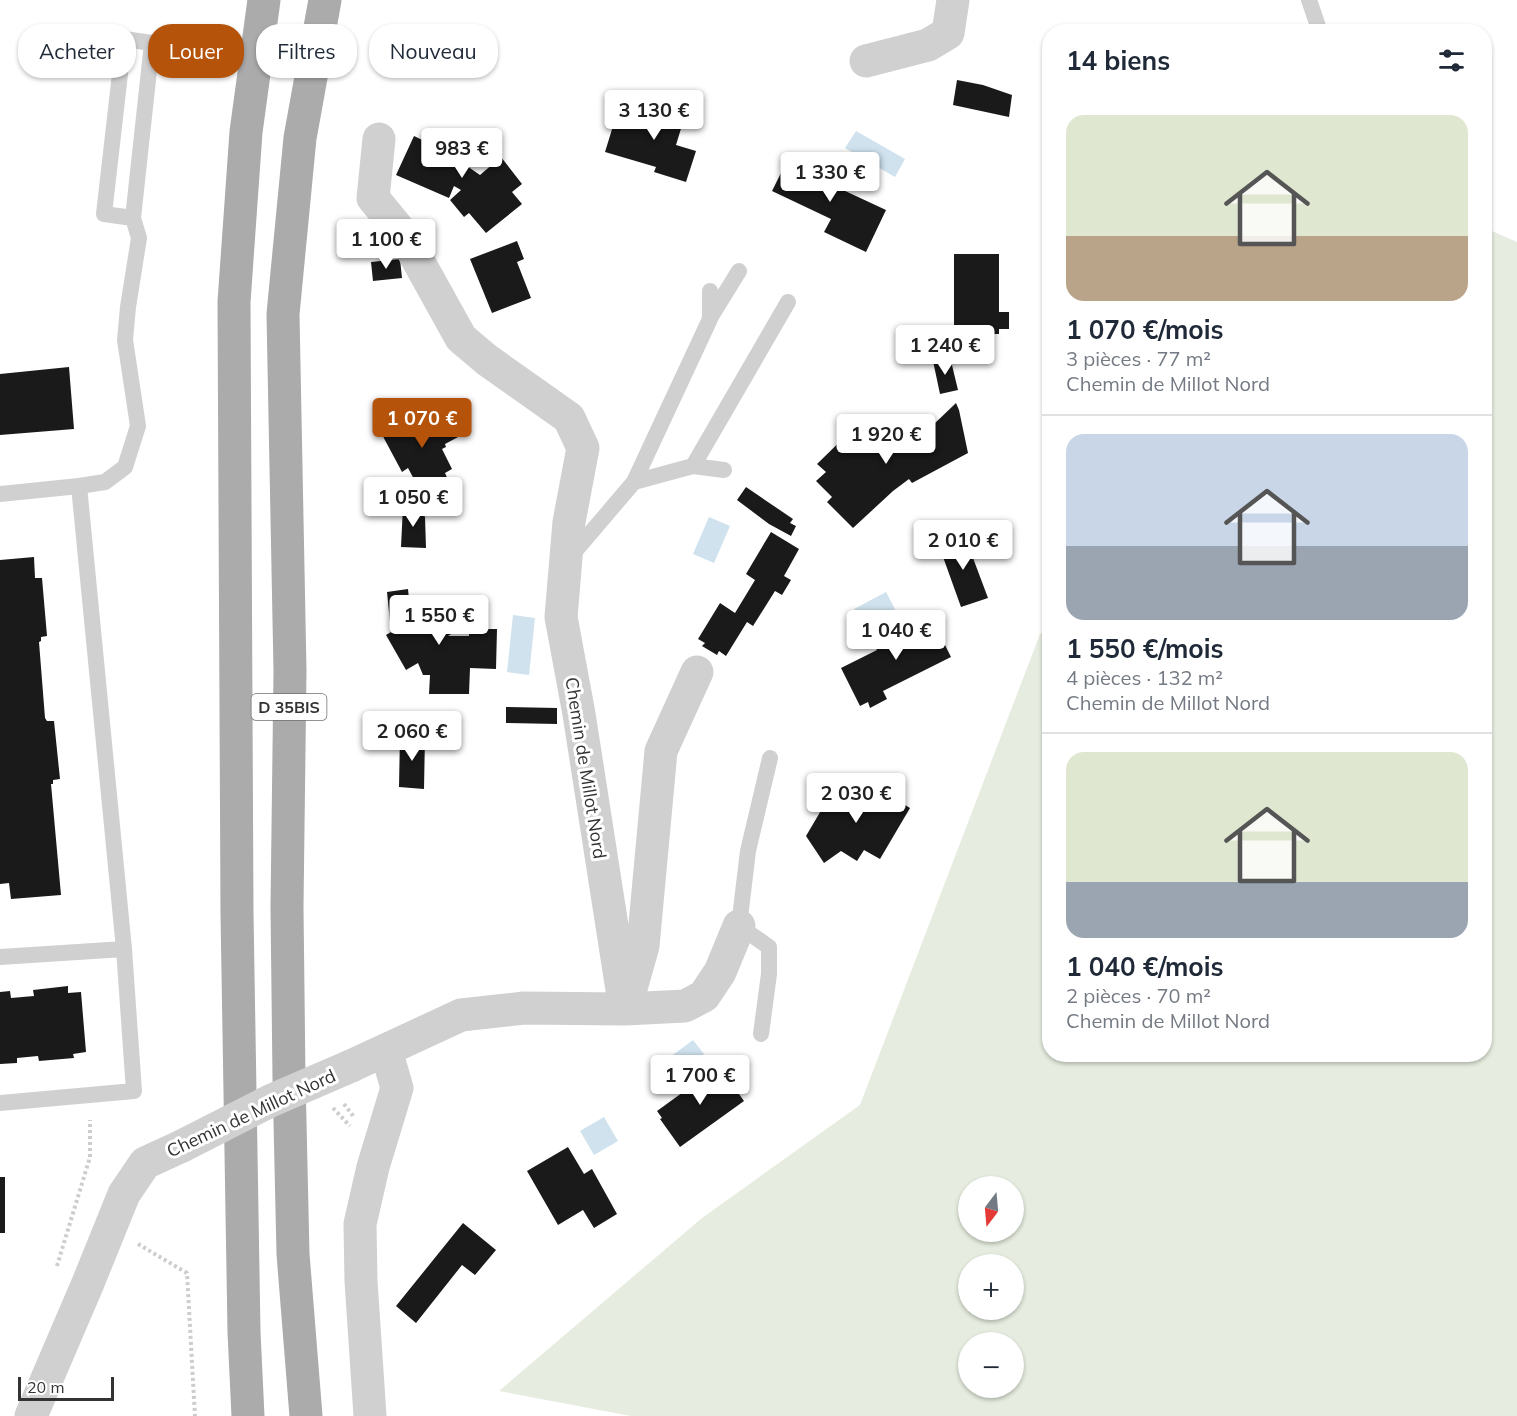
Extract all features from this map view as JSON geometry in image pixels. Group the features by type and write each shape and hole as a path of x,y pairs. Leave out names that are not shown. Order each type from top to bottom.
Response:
{"main road":[{"name":"D 35BIS","path":"248,1416 238,1043 234,302 246,132 264,0"},
{"name":"D 35BIS","path":"306,1416 293,1254 289,1078 287,907 290,671 283,314 300,138 325,0"}],"street":[{"path":"866,61 928,45 948,33 953,0"},
{"name":"Chemin de Millot Nord","path":"379,139 373,198 405,237 461,338 569,418 583,448 569,522 561,617 579,714 625,1009"},
{"path":"625,1009 643,946 661,751 697,672"},
{"name":"Chemin de Millot Nord","path":"31,1416 124,1194 145,1163 270,1101 461,1015 524,1008 625,1009 685,1006 704,996 720,972 739,926"},
{"path":"370,1416 361,1281 360,1224 397,1088 386,1050"}],"lane":[{"path":"1309,0 1317,24"},
{"path":"0,494 105,482 125,467 138,426 126,340 128,307 140,238 133,218 152,43 124,39 104,214 133,218"},
{"path":"566,562 634,482 710,319 739,271"},
{"path":"710,291 710,319"},
{"path":"693,466 788,302"},
{"path":"634,482 693,466 724,470"},
{"path":"0,1104 134,1090 124,949 79,486"},
{"path":"761,1034 769,974 769,947 739,926 748,851 770,759"},
{"path":"0,957 124,949"}],"path":[{"path":"328,1100 336,1113 353,1129"},
{"path":"347,1110 356,1118"},
{"path":"90,1136 90,1157"},
{"path":"129,1238 187,1273 195,1416"}],"shaded area":[{"path":"1492,231 1517,242 1517,1416 631,1416 499,1391 702,1218 860,1105 1042,633 1042,1062 1492,1062"}],"water":[{"path":"856,131 905,159 895,177 845,148"},
{"path":"709,517 730,526 714,563 693,554"},
{"path":"886,592 895,609 863,626 854,609"},
{"path":"513,615 535,618 529,675 507,672"},
{"path":"693,1040 704,1054 664,1083 654,1069"},
{"path":"604,1117 618,1141 594,1155 580,1131"}],"building":[{"path":"957,80 983,85 1012,95 1009,117 953,105"},
{"path":"654,99 687,109 676,145 696,151 686,182 654,172 656,167 605,152 617,113 647,122"},
{"path":"444,132 473,145 464,164 480,175 501,157 522,184 512,192 522,204 486,233 469,213 464,217 450,200 461,190 454,186 449,198 396,175 414,136 437,147"},
{"path":"791,153 817,166 813,176 886,210 866,252 824,232 831,219 772,191"},
{"path":"517,241 524,259 517,262 531,298 492,313 470,259"},
{"path":"954,254 999,254 999,312 1009,312 1009,329 999,329 999,334 954,334"},
{"path":"400,259 402,278 373,281 371,262"},
{"path":"950,357 958,390 940,394 933,361"},
{"path":"69,367 74,429 0,435 0,374"},
{"path":"956,403 968,453 912,483 909,479 853,528 827,502 832,497 816,481 826,472 817,464 860,422 883,445 896,433 910,447"},
{"path":"445,408 460,436 445,444 446,447 442,449 452,469 445,473 449,482 423,496 408,468 402,472 379,429 403,416 409,428"},
{"path":"746,487 793,519 790,523 796,526 791,536 769,524 737,500"},
{"path":"403,506 418,507 425,517 426,548 401,547"},
{"path":"771,532 799,549 784,576 791,580 782,595 775,591 753,626 747,622 726,656 719,651 717,655 702,646 705,643 698,639 720,603 735,613 755,580 746,574"},
{"path":"964,534 988,598 961,607 938,543"},
{"path":"34,557 35,578 42,578 47,636 41,637 39,642 45,718 47,721 54,721 60,779 53,780 51,784 61,895 11,899 9,883 0,884 0,560"},
{"path":"408,589 411,621 441,604 456,631 448,636 469,636 469,629 497,629 496,669 470,668 469,694 429,694 430,675 423,675 418,663 406,670 386,635 391,632 387,592"},
{"path":"930,615 951,657 883,691 887,699 870,708 868,702 860,706 841,668 877,650 873,643"},
{"path":"506,707 557,708 557,724 506,723"},
{"path":"400,735 425,736 424,789 399,787"},
{"path":"870,784 910,808 880,859 864,850 857,861 841,851 824,863 806,836 836,785 861,800"},
{"path":"68,986 68,993 81,992 86,1052 73,1054 74,1058 39,1061 38,1056 17,1058 17,1063 0,1064 0,992 10,991 11,998 34,996 33,990"},
{"path":"719,1066 744,1101 680,1147 657,1111"},
{"path":"568,1147 584,1174 592,1169 617,1214 594,1228 583,1210 558,1225 527,1171"},
{"path":"0,1177 5,1177 5,1233 0,1233"},
{"path":"463,1223 496,1250 475,1275 462,1265 416,1323 396,1306"}]}
